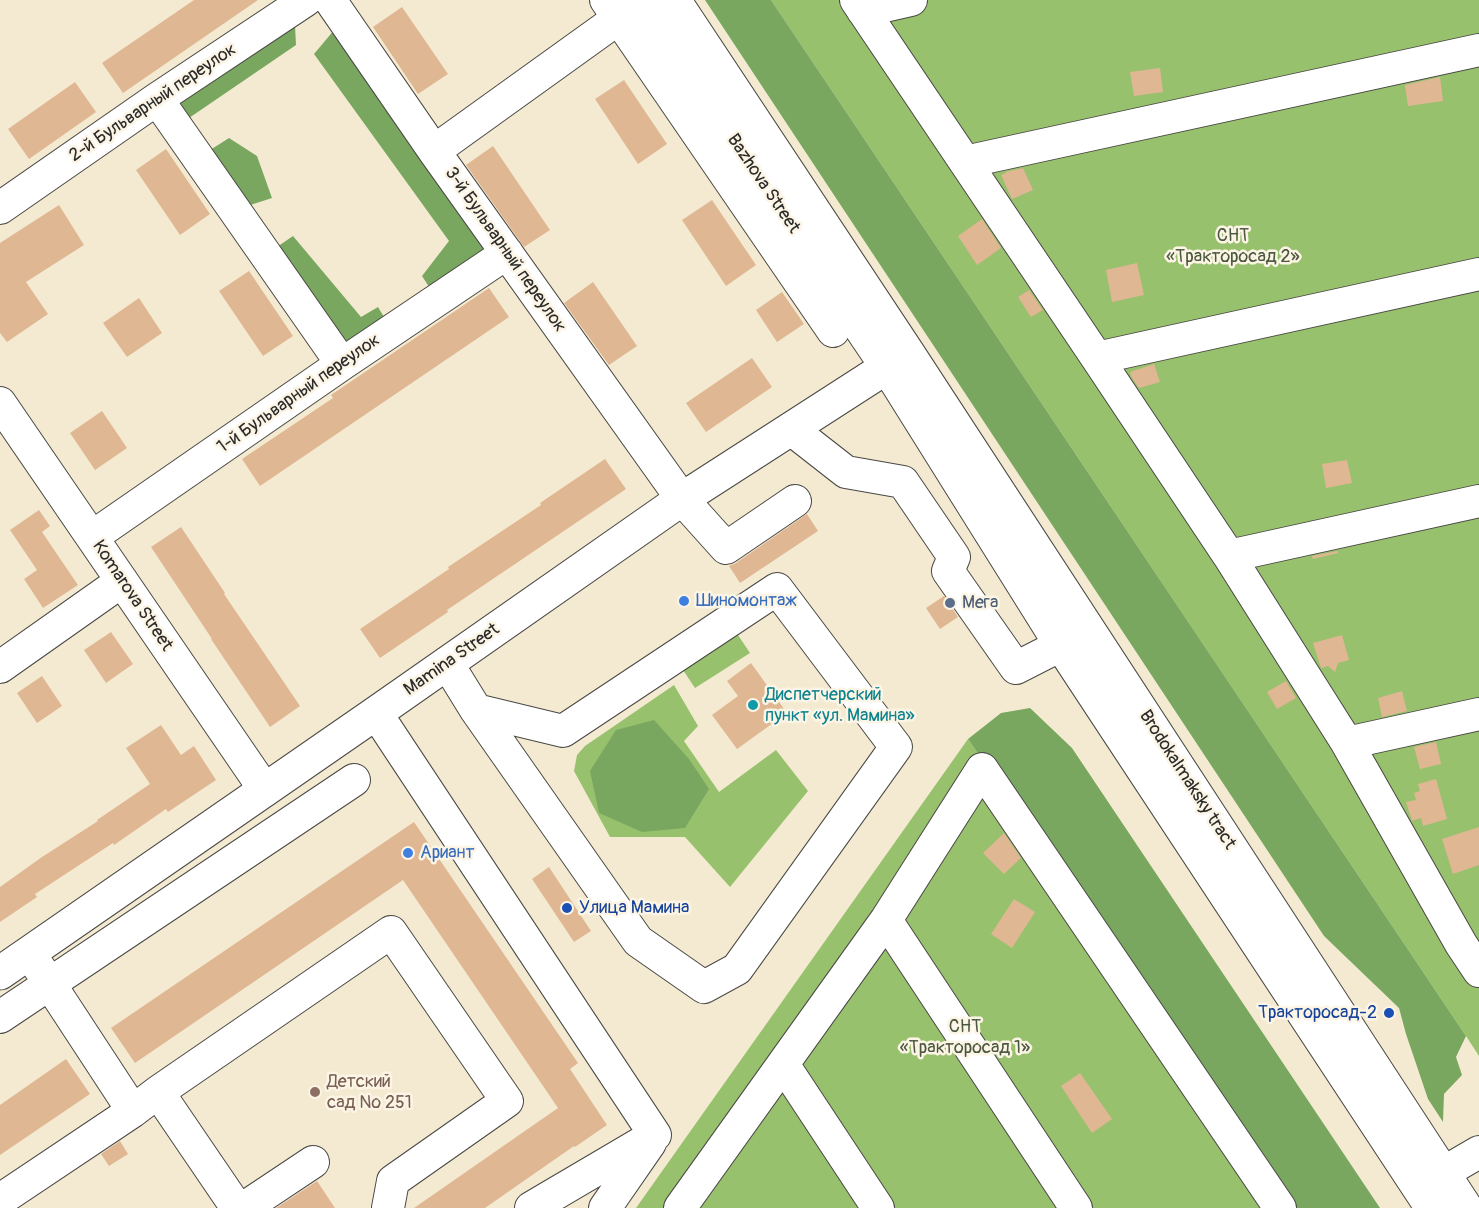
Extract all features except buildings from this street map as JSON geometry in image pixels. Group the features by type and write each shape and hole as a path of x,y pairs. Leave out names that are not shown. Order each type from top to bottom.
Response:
{"main road":[{"name":"Bazhova Street","path":"674,0 898,360"},
{"name":"Bazhova Street","path":"622,6 898,360"},
{"name":"Mamina Street","path":"0,973 682,499 898,360"},
{"name":"Brodokalmaksky tract","path":"898,360 1061,645 1432,1208"},
{"name":"Brodokalmaksky tract","path":"898,360 1466,1208"}],"street":[{"name":"2-й Бульварный переулок","path":"0,208 157,99 306,0"},
{"name":"3-й Бульварный переулок","path":"330,0 434,151 682,499 726,548 795,501"},
{"path":"911,0 860,5 1229,556 1470,942 1479,971"},
{"path":"434,151 622,6 833,331"},
{"path":"965,162 1479,50"},
{"path":"157,99 342,364"},
{"name":"1-й Бульварный переулок","path":"92,537 342,364 507,254"},
{"path":"1097,358 1479,274"},
{"name":"Komarova Street","path":"0,403 265,790"},
{"path":"790,429 846,472 903,482 954,558 948,571 1016,668 1061,645"},
{"path":"1229,556 1479,501"},
{"path":"0,667 122,581"},
{"path":"447,663 476,710 638,941 704,987 736,969 896,747 777,589 563,731 476,710"},
{"path":"376,713 655,1134"},
{"path":"1347,742 1479,714"},
{"path":"682,1207 886,920 982,769 1280,1208"},
{"path":"0,1017 354,780"},
{"path":"886,920 1076,1208"},
{"path":"0,1200 391,932 507,1101 393,1181 388,1208"},
{"path":"29,953 133,1111"},
{"path":"783,1064 878,1208"},
{"path":"158,1092 237,1208"},
{"path":"531,1208 655,1134"},
{"path":"605,1208 655,1134"},
{"path":"1443,1173 1479,1152"},
{"path":"244,1208 313,1162"}],"green space":[{"path":"705,0 771,0 1466,1036 1456,1057 1462,1075 1444,1094 1443,1122 1428,1099 1399,1008 1324,936"},
{"name":"СНТ «Тракторосад 2»","path":"771,0 1479,0 1479,1056 1466,1036"},
{"path":"281,22 295,26 296,45 189,118 176,95"},
{"path":"335,29 493,248 433,293 422,276 449,241 314,54"},
{"path":"229,138 257,156 272,198 241,208 207,152"},
{"path":"293,236 361,317 378,307 387,322 343,351 271,251"},
{"path":"738,635 750,653 695,688 683,670"},
{"path":"674,685 698,726 684,741 719,792 776,750 808,791 730,887 685,837 610,837 574,771 577,755 585,746"},
{"path":"1030,708 1072,748 1380,1208 1288,1208 968,739 1001,713"},
{"path":"654,720 689,759 709,789 685,828 642,832 599,813 590,771 616,730"},
{"name":"СНТ «Тракторосад 1»","path":"968,739 1288,1208 636,1208"}],"place":[{"name":"Шиномонтаж","path":"684,601"},
{"name":"Мега","path":"950,603"},
{"name":"Диспетчерский пункт «ул. Мамина»","path":"753,705"},
{"name":"Ариант","path":"408,853"},
{"name":"Улица Мамина","path":"567,908"},
{"name":"Тракторосад-2","path":"1389,1013"},
{"name":"Детский сад № 251","path":"315,1092"}]}
